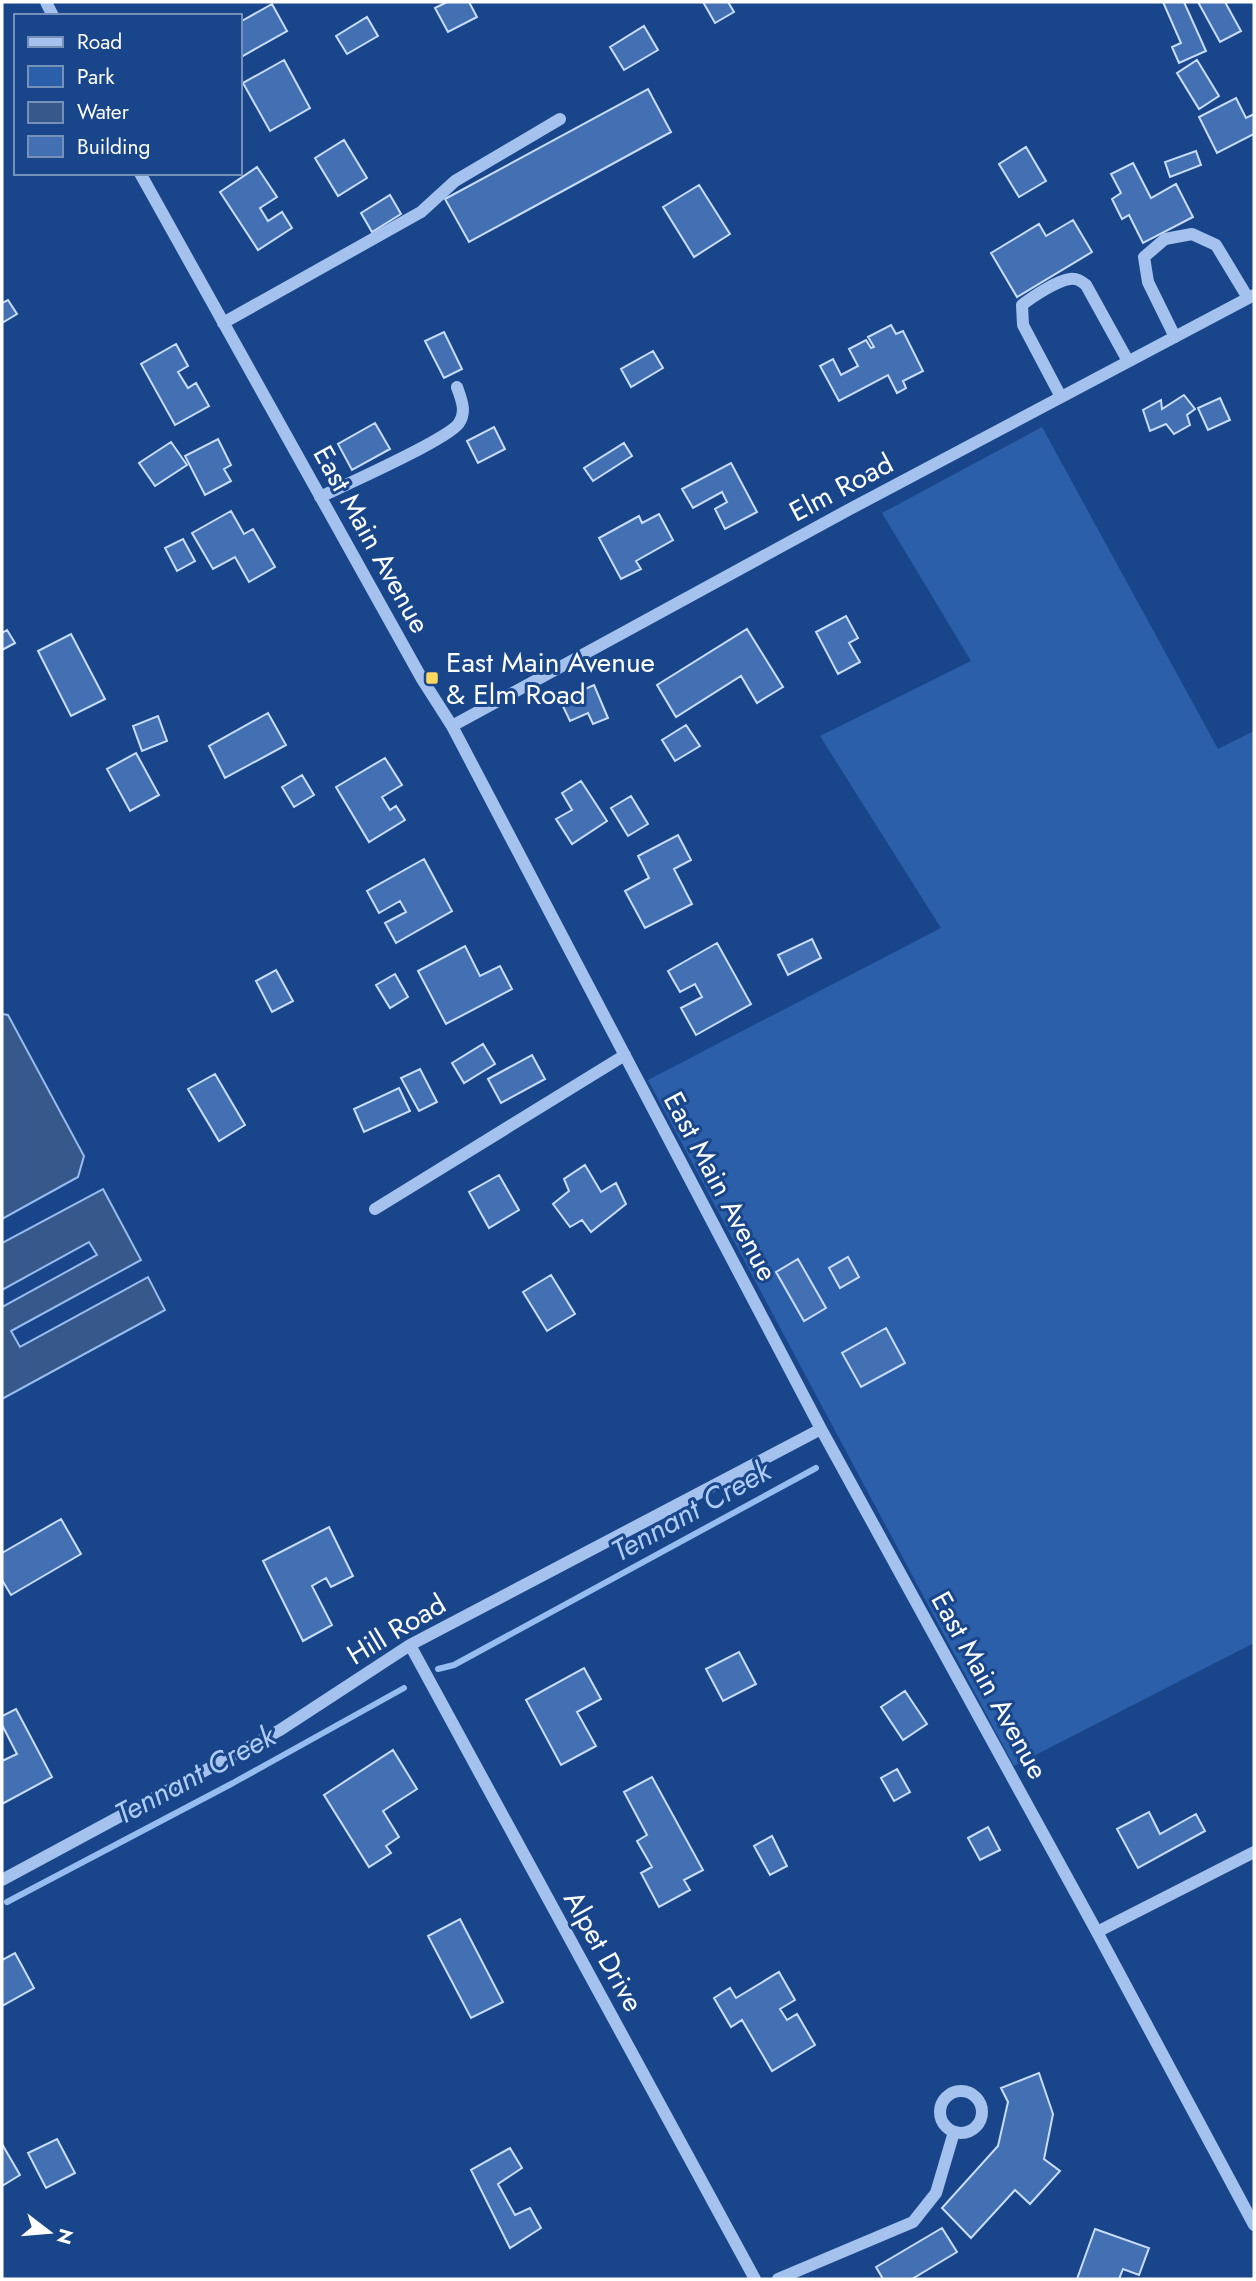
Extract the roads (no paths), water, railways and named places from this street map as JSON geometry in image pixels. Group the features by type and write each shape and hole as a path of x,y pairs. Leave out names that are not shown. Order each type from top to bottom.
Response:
{"street":[{"path":"223,323 421,212 455,181 560,119"},
{"name":"East Main Avenue","path":"140,175 422,679 452,726 821,1429 1254,2225"},
{"path":"1175,337 1148,282 1144,257 1165,239 1192,234 1216,245 1251,296"},
{"path":"1061,397 1023,324 1022,305 1031,298 1068,279 1079,279 1086,285 1128,361"},
{"name":"Elm Road","path":"452,726 1251,296"},
{"path":"320,497 429,444 459,425 464,407 457,387"},
{"path":"375,1209 625,1055"},
{"name":"Hill Road","path":"2,1880 280,1730 411,1645 821,1429"},
{"name":"Alpet Drive","path":"411,1645 755,2279"},
{"path":"1097,1932 1254,1852"},
{"path":"778,2279 913,2222 936,2193 954,2132"}],"water":[{"path":"2,1014 8,1015 84,1156 78,1177 2,1219"},
{"path":"103,1189 141,1260 11,1331 20,1347 148,1277 165,1310 2,1399 2,1307 97,1255 89,1242 2,1290 2,1243"}],"waterway":[{"name":"Tennant Creek","path":"438,1669 454,1665 816,1468"},
{"name":"Tennant Creek","path":"7,1902 233,1783 404,1688"}],"place":[{"name":"East Main Avenue & Elm Road","path":"432,678"}]}
